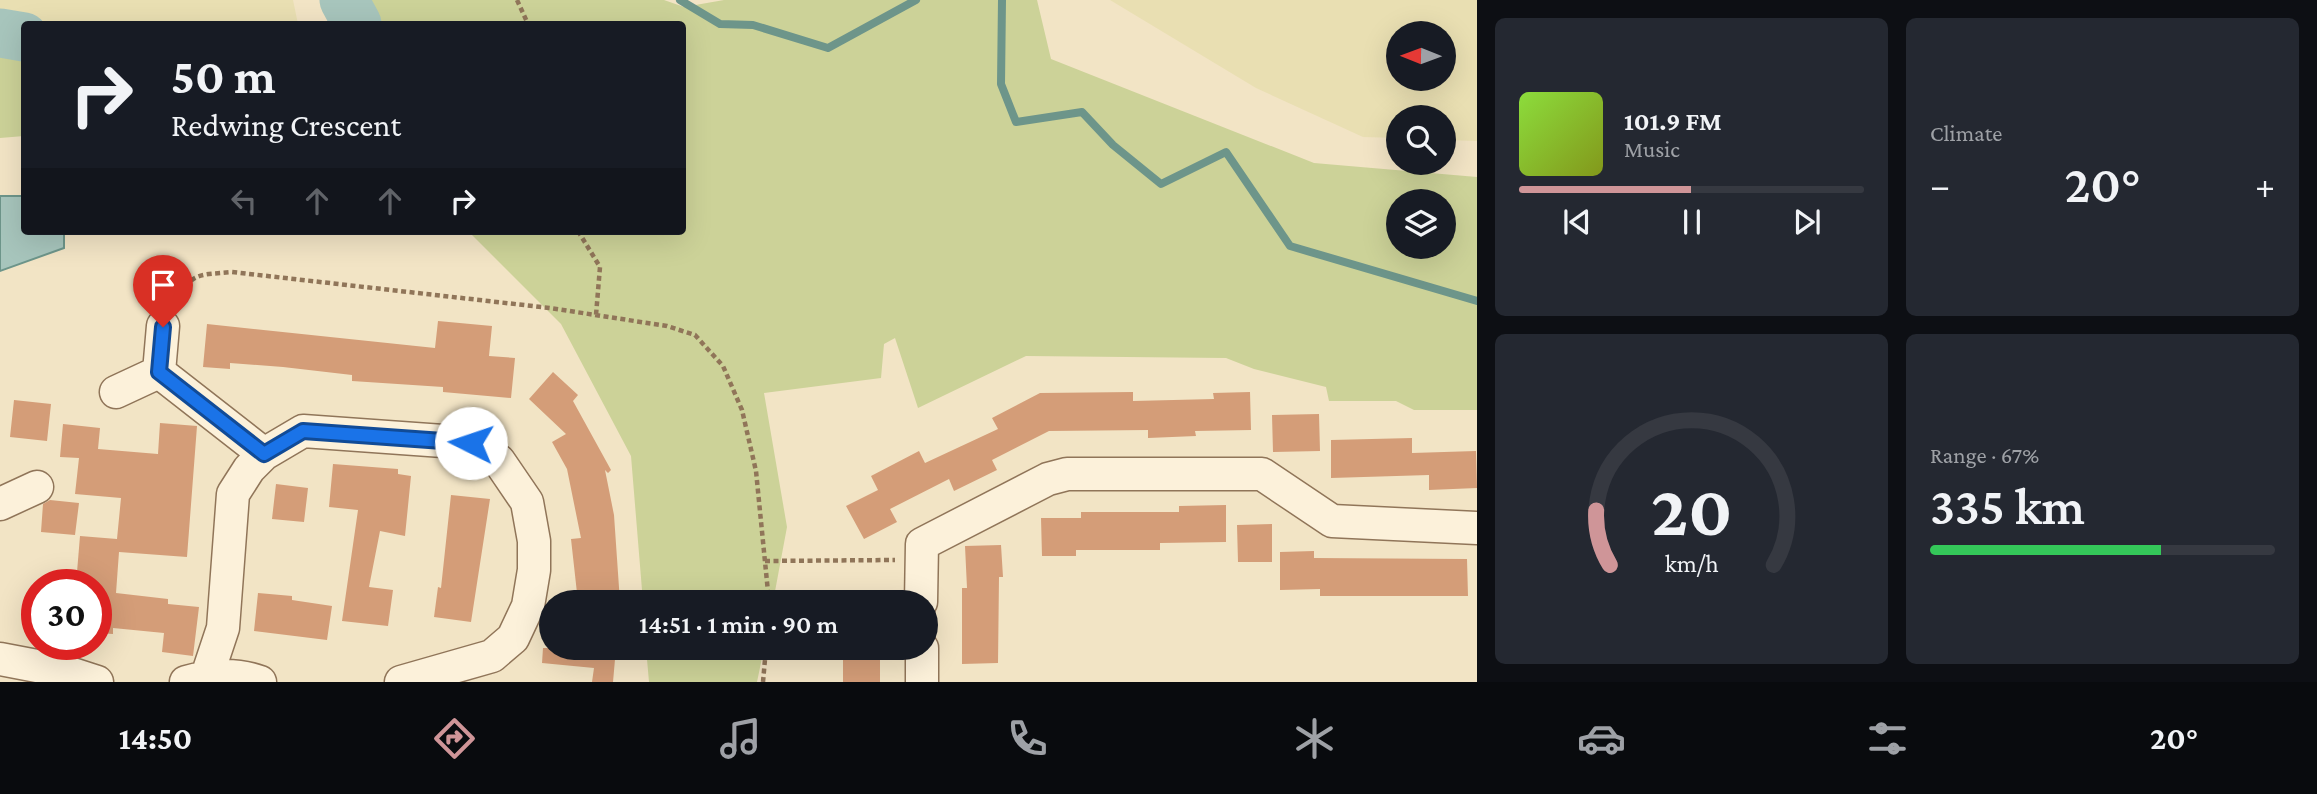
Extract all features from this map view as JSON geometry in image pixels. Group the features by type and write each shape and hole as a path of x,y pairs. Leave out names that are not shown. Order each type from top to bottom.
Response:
{"street":[{"path":"159,372 163,327"},
{"path":"116,392 159,372"},
{"path":"159,372 264,454"},
{"path":"260,682 246,677 197,679 223,628 233,494 249,469 264,454 303,431 471,443 499,461 527,502 534,541 534,570 528,606 513,638 492,656 401,682"},
{"path":"921,590 922,544 1048,479 1080,473 1262,474 1332,521 1477,528"},
{"path":"0,504 37,487"},
{"path":"0,659 63,671 97,682"},
{"path":"922,660 922,682"}],"path":[{"path":"517,0 527,21"},
{"path":"580,235 600,267 596,315"},
{"path":"163,327 176,329 185,285 197,275 232,272 596,315 667,326 695,335 723,366 742,410 756,471 768,590"},
{"path":"765,561 921,560"},
{"path":"763,682 765,660"}],"shaded area":[{"path":"0,0 293,0 297,21 38,21 0,11"},
{"path":"1110,0 1477,0 1477,141 1456,140 1456,105 1386,105 1386,138 1363,137 1256,88"}],"green space":[{"path":"370,0 664,0 684,7 724,0 1037,0 1051,59 1314,163 1386,169 1386,175 1477,177 1477,410 1414,410 1396,401 1329,401 1326,387 1254,369 1226,358 1026,356 918,408 895,338 884,344 881,378 764,393 787,527 775,590 642,590 631,456 561,324 472,235 686,235 686,21 377,21"},
{"path":"0,11 42,21 21,21 21,136 0,138"},
{"path":"647,660 762,660 757,682 649,682"}],"water":[{"path":"0,196 21,196 21,235 64,235 64,248 0,271"}],"building":[{"path":"438,321 492,326 489,356 515,358 511,398 443,392 443,387 352,381 352,375 283,367 230,363 230,369 203,367 207,324 435,348"},
{"path":"553,372 578,395 573,401 611,470 608,473 605,470 614,515 619,590 577,590 571,539 581,538 567,469 552,442 566,434 529,399"},
{"path":"1133,392 1133,401 1214,399 1213,393 1250,392 1251,430 1195,431 1196,436 1148,438 1148,430 1049,431 992,460 997,470 954,491 949,479 890,509 897,522 864,539 846,506 878,490 871,476 919,451 925,463 998,429 992,418 1040,393"},
{"path":"14,400 51,404 47,441 10,437"},
{"path":"1319,414 1320,451 1273,452 1272,415"},
{"path":"160,423 197,426 187,557 119,552 116,593 168,599 168,604 199,607 193,656 162,652 164,633 113,628 112,634 112,569 77,569 80,536 117,539 121,498 75,494 79,458 60,457 63,424 100,428 98,449 158,454"},
{"path":"1412,438 1412,453 1476,451 1477,488 1429,490 1429,475 1331,478 1331,440"},
{"path":"333,464 398,469 398,474 411,476 405,536 380,531 369,587 393,590 388,626 342,621 358,510 329,507"},
{"path":"276,484 308,488 304,522 272,519"},
{"path":"451,495 490,499 471,622 434,617 438,587 441,588"},
{"path":"50,500 79,503 75,535 41,532 43,504"},
{"path":"1226,505 1226,542 1160,543 1160,550 1076,550 1076,556 1042,556 1041,518 1081,518 1081,512 1179,512 1179,506"},
{"path":"1272,524 1272,562 1238,562 1237,525"},
{"path":"1001,545 1003,577 999,577 998,663 962,664 962,588 967,588 965,546"},
{"path":"1314,551 1314,558 1467,559 1468,596 1320,596 1320,589 1280,590 1280,552"},
{"path":"258,593 292,596 292,600 332,606 327,640 254,631"},
{"path":"542,660 615,660 613,682 592,682 594,668 542,663"},
{"path":"843,660 880,660 880,682 843,682"}],"waterway":[{"path":"344,0 355,21"},
{"path":"680,0 720,24 753,25 828,48 916,0"},
{"path":"1002,0 1001,84 1016,122 1082,112 1113,145 1161,184 1226,152 1290,246 1477,301"},
{"path":"0,33 21,36"}],"route":[{"path":"163,327 159,372 264,454 303,431 471,443"}]}
